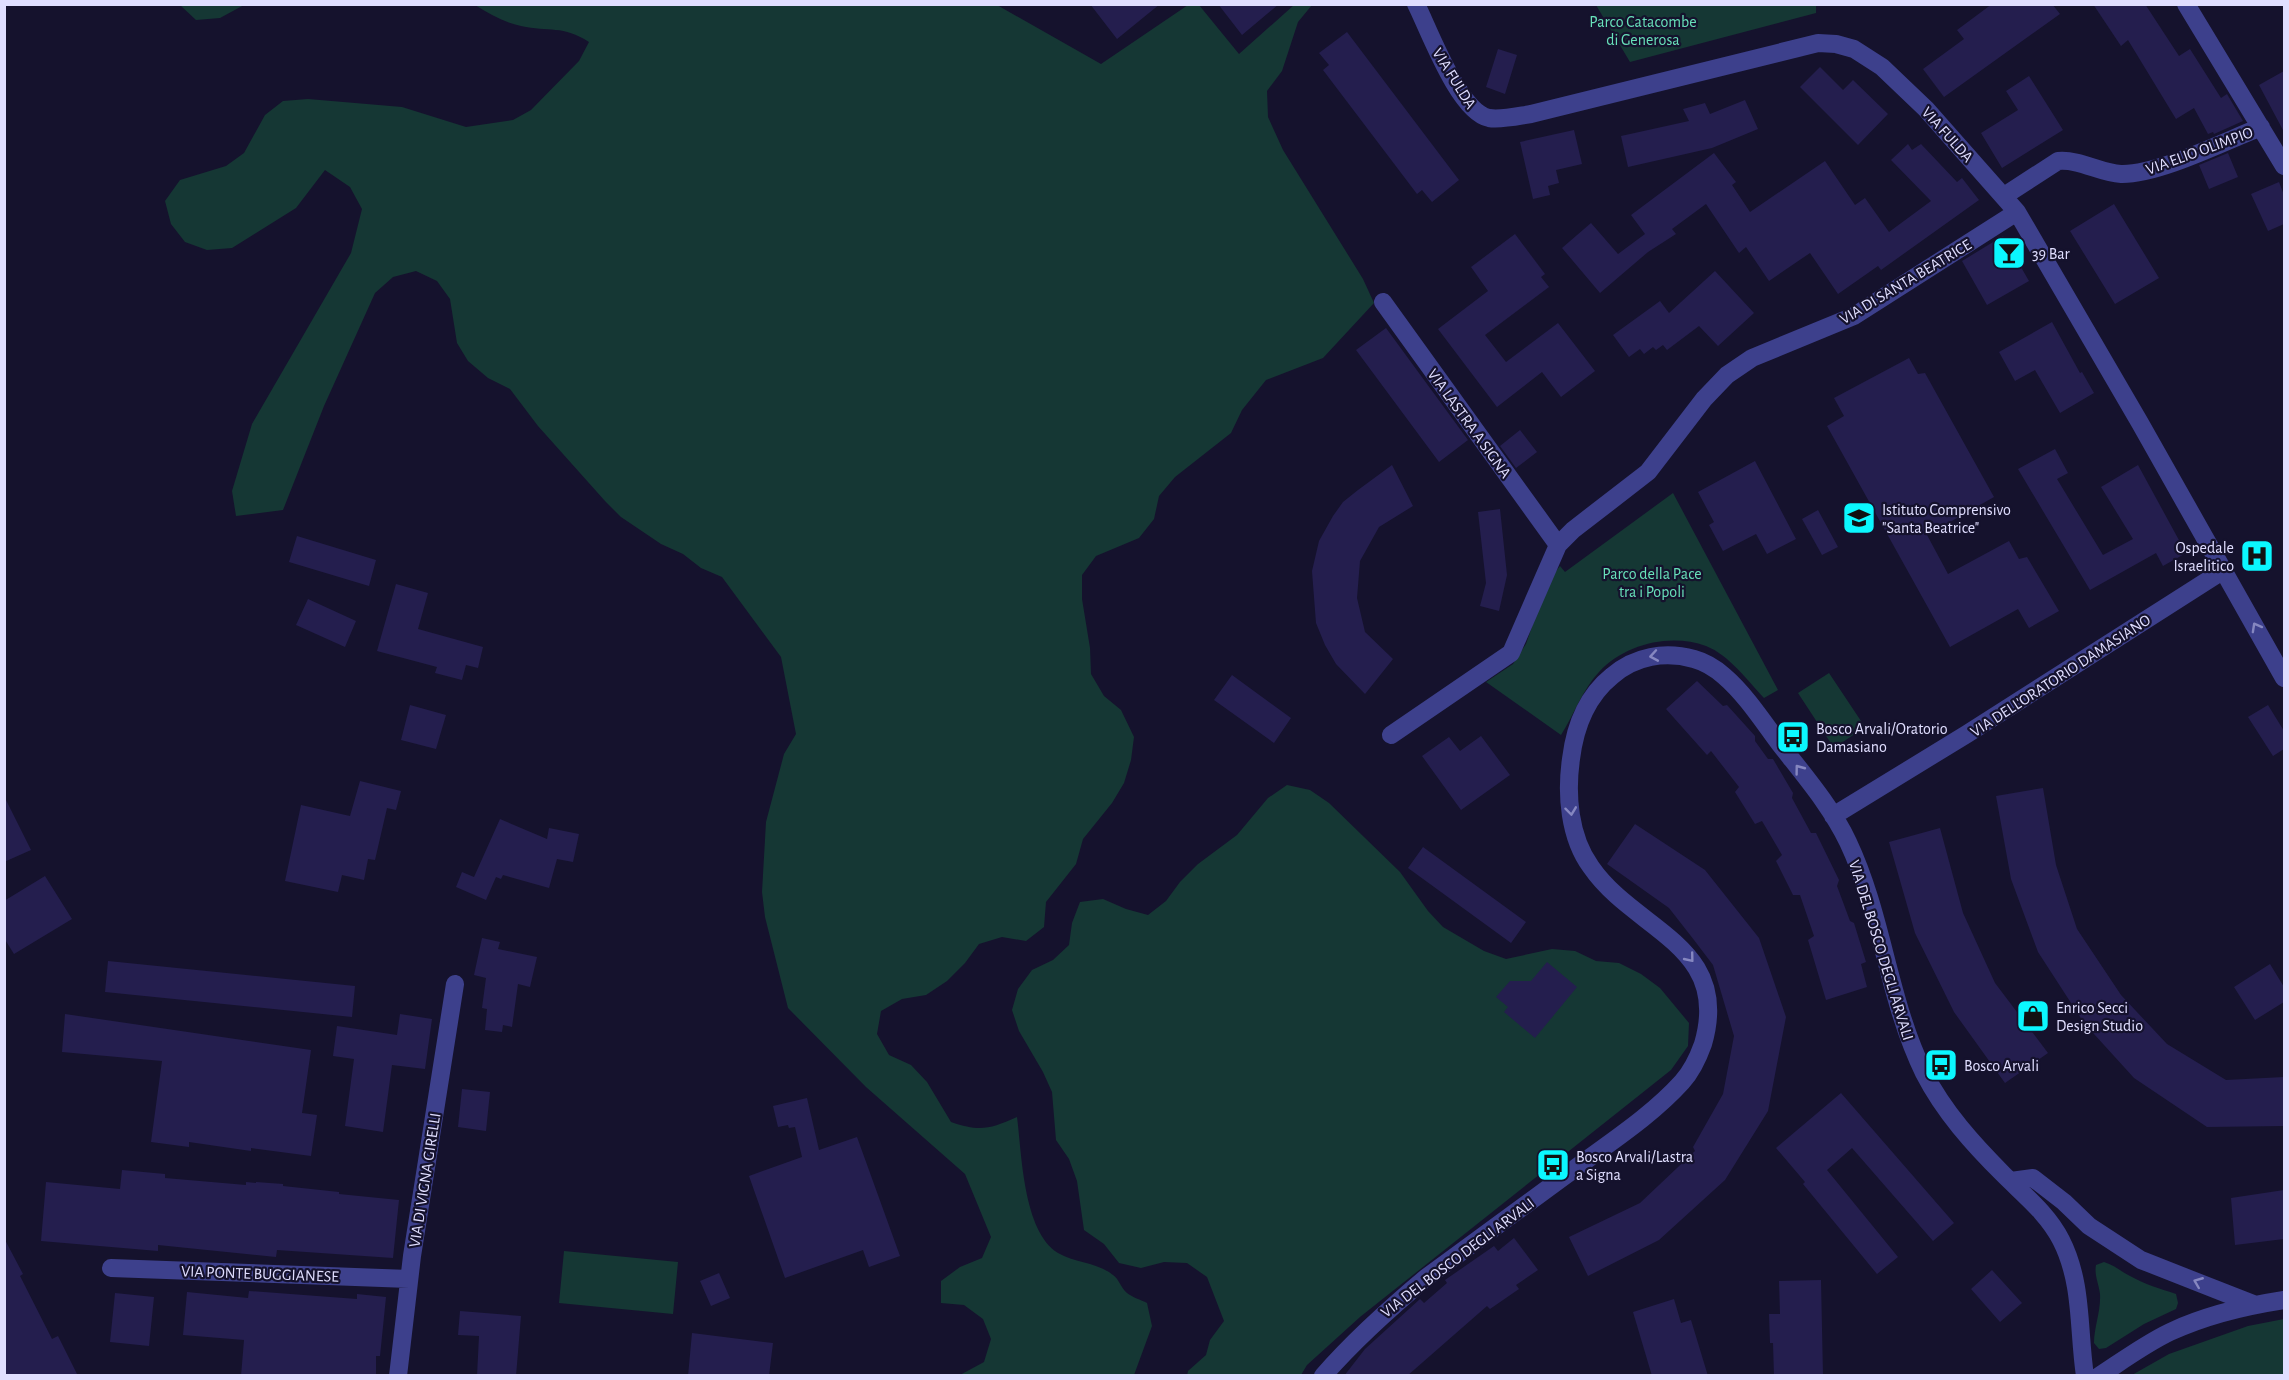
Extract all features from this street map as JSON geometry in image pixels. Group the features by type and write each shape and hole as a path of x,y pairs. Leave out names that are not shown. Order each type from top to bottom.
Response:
{"street":[{"name":"VIA FULDA","path":"1416,4 1437,52 1462,95 1477,113 1491,118 1531,114 1809,44 1836,44 1854,49 1882,67 1926,109 2017,212 2284,678"},
{"path":"2186,4 2284,166"},
{"name":"VIA ELIO OLIMPIO","path":"2004,196 2058,162 2069,160 2121,174 2152,170 2261,127"},
{"name":"VIA DI SANTA BEATRICE","path":"1391,735 1510,653 1557,545 1648,472 1704,399 1734,371 1752,358 1854,315 2017,212"},
{"name":"VIA LASTRA A SIGNA","path":"1383,302 1557,545"},
{"name":"VIA DELL'ORATORIO DAMASIANO","path":"1833,816 1967,734 2224,570"},
{"name":"VIA DEL BOSCO DEGLI ARVALI","path":"1323,1376 1366,1329 1427,1277 1622,1134 1659,1103 1685,1078 1700,1053 1708,1009 1705,985 1695,964 1681,948 1600,879 1586,861 1574,829 1570,806 1569,780 1574,741 1586,706 1601,686 1624,666 1649,657 1664,655 1696,660 1713,668 1728,680 1758,715 1833,816 1857,862 1903,1023 1926,1076 1961,1130 2055,1229 2069,1257 2078,1297 2085,1376"},
{"name":"VIA DI VIGNA GIRELLI","path":"398,1376 409,1279 455,984"},
{"path":"2010,1181 2033,1178 2064,1202 2089,1226 2141,1260 2253,1304"},
{"name":"VIA PONTE BUGGIANESE","path":"111,1268 409,1279"},
{"path":"2099,1376 2168,1333 2204,1318 2253,1304 2284,1300"}],"green space":[{"path":"180,5 244,5 220,18 196,20"},
{"path":"475,5 997,5 1101,64 1188,5 1199,5 1239,54 1294,5 1312,5 1298,22 1282,71 1267,91 1268,117 1283,150 1363,279 1374,303 1323,358 1266,380 1242,410 1231,433 1175,477 1159,496 1154,519 1139,538 1096,556 1082,575 1082,599 1090,648 1091,674 1104,696 1121,710 1134,737 1131,760 1124,783 1112,803 1083,839 1076,864 1046,902 1044,927 1026,941 1002,937 979,944 965,963 947,981 926,995 902,999 881,1011 877,1034 889,1055 911,1065 927,1082 951,1122 985,1128 1017,1117 1026,1191 1038,1228 1046,1242 1058,1253 1107,1271 1115,1277 1127,1293 1147,1303 1152,1326 1134,1375 960,1375 984,1362 991,1339 983,1319 964,1305 941,1303 941,1281 960,1267 982,1258 991,1237 965,1174 866,1087 788,1008 765,917 762,892 766,822 784,754 796,734 781,657 722,577 701,568 683,554 661,544 621,517 538,426 510,389 488,378 468,361 457,343 450,299 437,281 416,271 393,277 375,293 324,406 283,510 236,516 232,491 252,424 351,253 362,209 350,187 325,170 296,208 232,248 207,250 185,242 171,224 165,201 180,180 226,166 244,153 265,115 283,101 308,99 402,107 466,127 513,120 531,110 579,61 589,42 563,31 514,24"},
{"name":"Parco Catacombe di Generosa","path":"1596,5 1816,5 1816,13 1630,62"},
{"name":"Parco della Pace tra i Popoli","path":"1673,493 1778,690 1764,698 1745,676 1714,650 1692,642 1663,641 1622,654 1599,672 1561,735 1486,682 1513,664 1526,644 1547,583 1560,566 1565,572"},
{"path":"1829,673 1865,727 1834,748 1798,693"},
{"path":"1287,785 1310,790 1329,803 1400,872 1428,911 1443,927 1484,951 1506,959 1552,949 1575,951 1596,961 1619,963 1641,974 1660,988 1689,1023 1688,1046 1671,1070 1360,1317 1307,1365 1301,1375 1187,1376 1188,1371 1206,1355 1210,1340 1224,1321 1207,1277 1187,1263 1164,1262 1141,1268 1119,1263 1104,1244 1084,1230 1077,1181 1069,1159 1056,1140 1052,1092 1019,1031 1012,1010 1018,989 1032,970 1053,960 1069,945 1072,923 1080,902 1103,899 1148,915 1166,901 1180,882 1198,864 1237,835 1268,798"},
{"path":"564,1251 678,1262 673,1314 559,1303"},
{"path":"2104,1262 2141,1281 2176,1294 2178,1303 2176,1309 2144,1324 2106,1348 2099,1349 2094,1343 2100,1300 2096,1265"},
{"path":"2284,1319 2284,1375 2132,1375 2169,1354 2248,1326"}],"building":[{"path":"1090,4 1160,4 1117,39"},
{"path":"1218,4 1279,4 1242,35"},
{"path":"1992,4 2052,4 2060,14 1944,97 1923,69 1964,39 1957,30"},
{"path":"2093,4 2145,4 2179,56 2190,49 2221,98 2227,94 2243,121 2214,134 2213,132 2208,134 2194,108 2176,119 2128,40 2121,46"},
{"path":"1347,32 1459,180 1432,202 1422,190 1417,194 1323,70 1329,65 1319,53"},
{"path":"1498,49 1517,55 1505,94 1486,87"},
{"path":"1820,67 1843,90 1853,80 1888,114 1858,145 1800,87"},
{"path":"2284,71 2284,132 2259,85"},
{"path":"2029,76 2063,130 2002,168 1981,133 2018,110 2006,91"},
{"path":"1745,100 1758,129 1712,148 1628,167 1621,136 1689,121 1683,109 1705,103 1710,114"},
{"path":"1574,130 1582,164 1556,170 1559,183 1548,186 1550,195 1533,199 1520,142"},
{"path":"1908,144 1912,150 1921,144 1957,182 1962,178 1979,200 1881,270 1878,266 1838,294 1810,253 1769,281 1746,247 1739,253 1706,204 1672,229 1676,234 1648,252 1600,293 1562,248 1591,223 1618,254 1645,234 1631,215 1714,153 1736,182 1732,185 1750,212 1825,161 1855,205 1865,198 1889,232 1931,201 1891,160"},
{"path":"2228,153 2238,177 2209,189 2199,165"},
{"path":"2279,182 2284,195 2284,224 2268,231 2251,194"},
{"path":"2114,204 2159,278 2115,304 2070,231"},
{"path":"1515,234 1545,274 1541,277 1549,287 1485,335 1506,362 1558,323 1595,371 1561,397 1542,372 1497,407 1438,329 1488,291 1471,267"},
{"path":"2003,236 2029,281 1987,305 1962,261"},
{"path":"1715,271 1754,313 1718,346 1699,326 1667,350 1663,345 1656,350 1653,347 1644,354 1640,349 1629,357 1613,335 1660,301 1669,313"},
{"path":"2052,322 2080,373 2082,372 2094,393 2060,413 2035,370 2015,381 1999,352"},
{"path":"1386,328 1468,440 1439,462 1356,350"},
{"path":"1909,358 1918,374 1925,373 1994,497 1927,535 1948,574 2009,541 2019,559 2027,557 2059,611 2029,628 2018,609 1950,647 1827,426 1844,416 1834,398"},
{"path":"1520,430 1537,452 1516,468 1500,446"},
{"path":"2055,449 2068,473 2057,479 2103,555 2133,539 2101,487 2138,465 2186,553 2163,566 2156,553 2090,590 2018,469"},
{"path":"1755,461 1796,539 1767,554 1756,534 1723,551 1709,525 1714,522 1698,492"},
{"path":"1392,465 1413,506 1379,527 1360,561 1357,598 1365,632 1393,659 1365,694 1336,664 1325,645 1316,623 1312,571 1319,541 1343,502"},
{"path":"1500,509 1507,575 1499,611 1480,606 1486,583 1478,512"},
{"path":"1818,510 1838,547 1822,555 1802,519"},
{"path":"297,536 376,560 369,586 289,562"},
{"path":"396,584 428,593 418,629 483,647 478,668 466,665 462,680 435,673 437,667 377,651"},
{"path":"308,599 356,621 345,647 296,625"},
{"path":"1232,675 1291,718 1274,743 1214,700"},
{"path":"1697,681 1723,706 1727,705 1755,736 1755,741 1768,759 1773,759 1793,793 1792,798 1811,833 1816,833 1839,880 1837,886 1850,921 1854,923 1866,962 1861,964 1867,987 1826,1000 1808,940 1814,936 1800,895 1793,895 1776,861 1782,855 1762,821 1755,824 1735,792 1739,787 1711,751 1707,755 1666,709"},
{"path":"410,705 446,715 436,749 401,740"},
{"path":"2268,705 2284,731 2284,749 2273,756 2248,717"},
{"path":"1481,736 1510,775 1461,810 1422,756 1449,737 1460,751"},
{"path":"360,781 401,791 396,810 387,808 375,860 368,859 364,880 342,875 338,892 285,881 301,805 350,816"},
{"path":"2043,788 2056,865 2077,929 2121,995 2167,1044 2226,1080 2284,1077 2284,1126 2207,1127 2134,1078 2084,1023 2038,952 2011,879 1996,796"},
{"path":"4,796 31,850 4,862"},
{"path":"500,819 547,839 549,828 579,834 573,862 557,859 549,888 503,875 501,879 496,877 486,900 456,887 462,872 474,877"},
{"path":"1635,824 1705,870 1759,938 1786,1017 1768,1111 1725,1180 1659,1240 1588,1276 1569,1237 1640,1203 1695,1151 1693,1147 1723,1094 1734,1036 1713,965 1669,908 1607,864"},
{"path":"1940,828 1963,913 1995,983 2048,1053 2005,1083 1954,1012 1915,933 1889,842"},
{"path":"1423,847 1526,922 1511,943 1408,868"},
{"path":"45,876 72,919 14,954 4,938 4,901"},
{"path":"482,938 500,942 498,949 537,957 530,987 518,984 512,1027 503,1025 502,1032 485,1030 487,1009 482,1008 486,978 474,975"},
{"path":"108,961 355,986 352,1017 105,992"},
{"path":"1547,962 1577,987 1535,1038 1504,1012 1508,1007 1496,997 1510,981 1531,981"},
{"path":"2270,964 2284,987 2284,1002 2255,1020 2234,987"},
{"path":"65,1014 311,1050 302,1113 317,1115 311,1156 251,1148 251,1151 189,1142 189,1147 151,1142 162,1061 62,1052"},
{"path":"400,1014 432,1019 425,1069 392,1065 383,1132 345,1126 354,1059 333,1056 337,1026 397,1035"},
{"path":"462,1089 490,1092 486,1131 458,1127"},
{"path":"1841,1093 1954,1223 1933,1241 1852,1148 1827,1170 1898,1257 1877,1274 1776,1148"},
{"path":"807,1098 819,1150 857,1137 900,1256 869,1267 863,1250 785,1278 749,1176 802,1157 795,1127 789,1128 788,1125 778,1127 773,1106"},
{"path":"122,1170 165,1174 165,1178 246,1185 246,1182 283,1184 283,1186 339,1192 339,1194 399,1200 393,1258 277,1250 276,1257 158,1245 158,1251 41,1241 46,1182 120,1189"},
{"path":"2284,1190 2284,1239 2235,1245 2231,1198"},
{"path":"4,1238 23,1274 20,1276 52,1339 58,1336 78,1376 4,1376"},
{"path":"1514,1238 1538,1270 1516,1285 1519,1289 1490,1309 1487,1306 1407,1376 1344,1376 1365,1349 1420,1299 1424,1303 1447,1283 1445,1280 1494,1246 1498,1251"},
{"path":"1992,1270 2022,1303 2000,1322 1971,1289"},
{"path":"719,1273 730,1298 711,1306 700,1281"},
{"path":"1821,1280 1823,1376 1774,1376 1769,1314 1780,1314 1779,1281"},
{"path":"249,1291 357,1299 357,1294 386,1297 380,1356 376,1356 376,1376 241,1376 244,1340 183,1335 187,1292 248,1298"},
{"path":"115,1293 154,1297 149,1346 110,1342"},
{"path":"1674,1299 1681,1323 1691,1320 1708,1376 1652,1376 1633,1312"},
{"path":"460,1311 521,1316 516,1376 477,1376 479,1336 458,1335"},
{"path":"692,1333 773,1343 769,1376 688,1376"}],"place":[{"name":"39 Bar","path":"2009,253"},
{"name":"Istituto Comprensivo \"Santa Beatrice\"","path":"1859,518"},
{"name":"Ospedale Israelitico","path":"2257,556"},
{"name":"Bosco Arvali/Oratorio Damasiano","path":"1793,737"},
{"name":"Enrico Secci Design Studio","path":"2033,1016"},
{"name":"Bosco Arvali","path":"1941,1065"},
{"name":"Bosco Arvali/Lastra a Signa","path":"1553,1165"}]}
